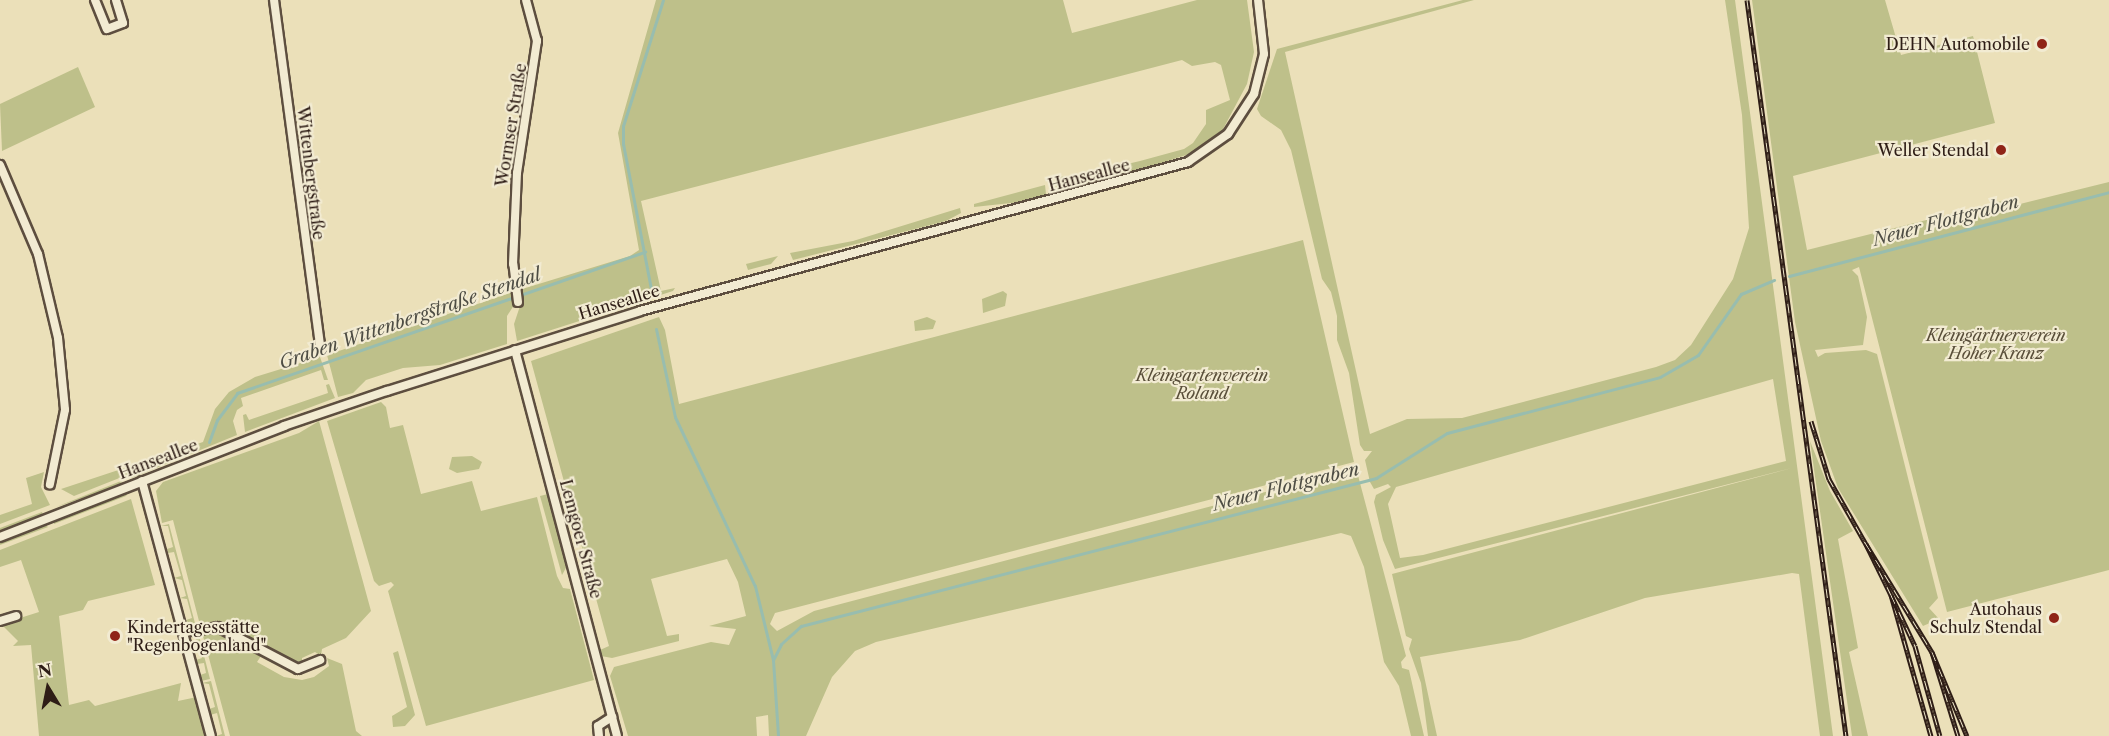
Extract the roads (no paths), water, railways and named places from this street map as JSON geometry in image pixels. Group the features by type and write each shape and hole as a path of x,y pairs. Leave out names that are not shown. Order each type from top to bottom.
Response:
{"street":[{"path":"95,0 107,29 123,23 116,0"},
{"name":"Wittenbergstraße","path":"274,0 321,350"},
{"name":"Wormser Straße","path":"518,302 513,246 516,173 537,41 526,0"},
{"name":"Hanseallee","path":"0,537 320,412 514,350 649,308 1172,168 1210,149 1245,112 1258,84 1264,54 1258,0"},
{"path":"0,165 38,254 58,338 65,410 50,484"},
{"name":"Lemgoer Straße","path":"514,350 617,736"},
{"path":"142,481 212,736"},
{"path":"0,621 16,616"},
{"path":"184,632 218,627 298,669 320,660"},
{"path":"599,736 597,726 612,717"}],"waterway":[{"path":"651,289 623,144 623,126 663,0"},
{"name":"Neuer Flottgraben","path":"1789,276 2109,192"},
{"name":"Graben Wittenbergstraße Stendal","path":"209,442 217,420 237,393 645,252"},
{"name":"Neuer Flottgraben","path":"773,660 781,644 801,626 1376,478 1447,433 1660,377 1698,355 1741,294 1774,280"},
{"path":"656,329 675,417 755,586 773,660 778,736"}],"railway":[{"path":"1747,0 1846,736"},
{"path":"1811,421 1829,479 1866,544"},
{"path":"1891,595 1866,544 1932,652"},
{"path":"1931,736 1891,595 1915,646 1940,736"},
{"path":"1958,736 1932,652 1967,736"}],"place":[{"name":"DEHN Automobile","path":"2042,44"},
{"name":"Weller Stendal","path":"2001,150"},
{"name":"Autohaus Schulz Stendal","path":"2054,618"},
{"name":"Kindertagesstätte \"Regenbogenland\"","path":"115,636"}],"park label":[{"name":"Kleingärtnerverein Hoher Kranz","path":"1996,344"},
{"name":"Kleingartenverein Roland","path":"1202,384"}]}
